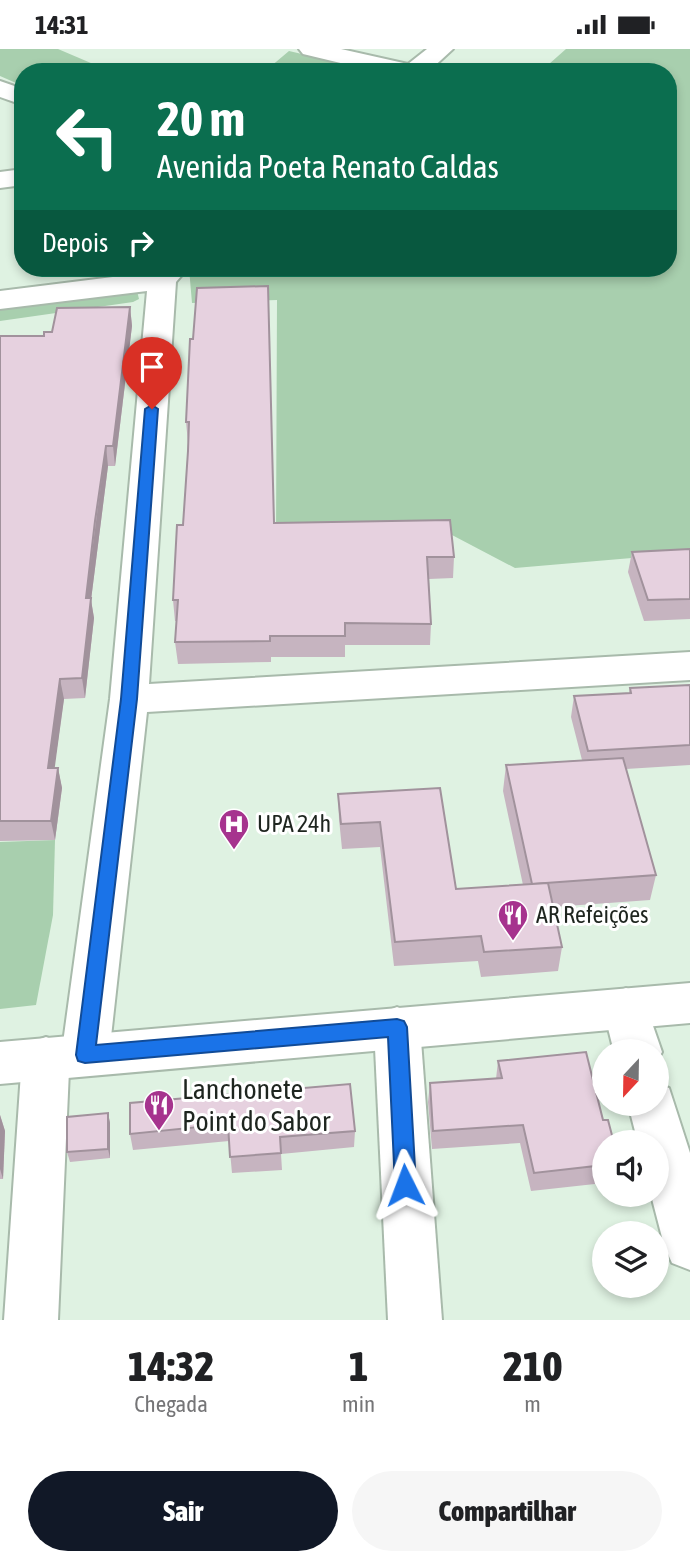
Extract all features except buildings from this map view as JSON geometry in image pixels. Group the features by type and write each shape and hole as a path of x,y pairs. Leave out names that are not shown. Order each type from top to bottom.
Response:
{"street":[{"path":"311,49 372,63"},
{"path":"423,63 441,49"},
{"path":"0,299 165,284"},
{"path":"0,324 165,284"},
{"path":"31,1320 44,1059 129,699 165,284"},
{"path":"129,699 690,666"},
{"path":"44,1059 690,1003"},
{"path":"626,1008 634,1039"},
{"path":"397,1027 415,1320"},
{"path":"656,1117 690,1245"}],"green space":[{"path":"0,49 58,49 91,63 14,63 14,82 0,76"},
{"path":"566,49 690,49 690,553 515,568 452,535 276,539 277,300 192,303 190,277 677,277 677,63 550,63"},
{"path":"289,51 340,63 275,63"},
{"path":"137,291 139,299 133,302 0,321 0,306"},
{"path":"55,840 53,915 36,1005 0,1009 0,842"}],"place":[{"name":"UPA 24h","path":"234,851"},
{"name":"AR Refeições","path":"513,942"},
{"name":"Lanchonete Point do Sabor","path":"159,1132"}],"route":[{"path":"152,409 129,699 85,1055 397,1027 405,1185"}]}
